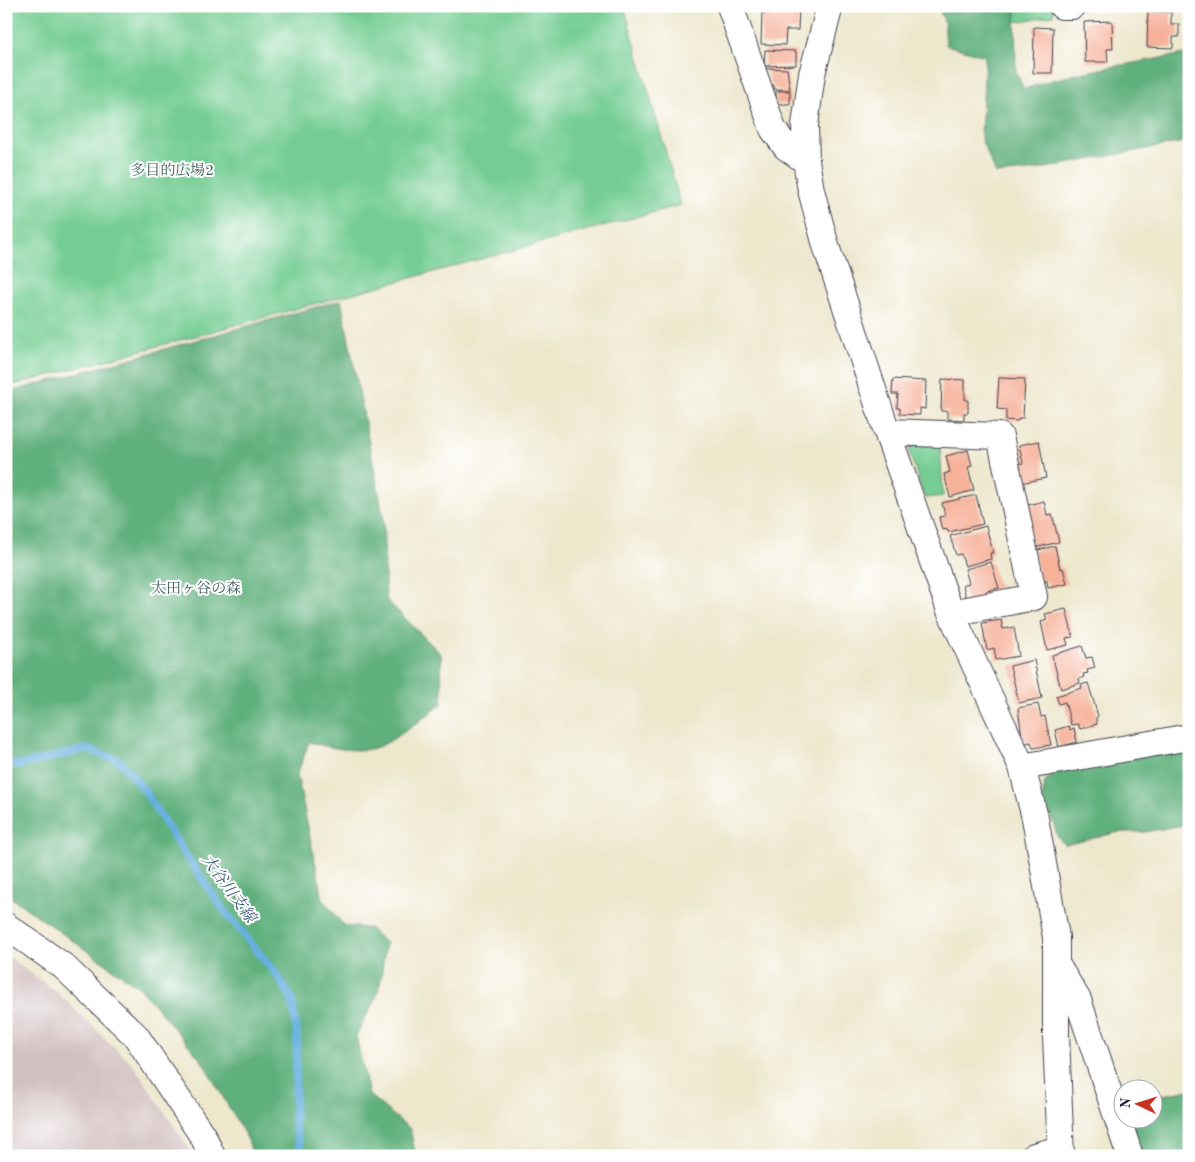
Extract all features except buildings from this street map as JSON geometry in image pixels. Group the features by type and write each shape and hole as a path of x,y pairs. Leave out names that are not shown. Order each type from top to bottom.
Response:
{"street":[{"path":"730,6 773,129 786,147 806,161"},
{"path":"830,6 812,74 805,125 806,161 826,246 886,432 951,613 1022,767 1045,872 1056,937 1058,967 1056,1036 1060,1152 1034,1156"},
{"path":"1062,6 1072,6"},
{"path":"886,432 1000,436 1034,597 951,613"},
{"path":"1022,767 1189,736"},
{"path":"6,926 63,966 136,1036 204,1138 212,1156"},
{"path":"1058,967 1078,1000 1130,1156"}],"shaded area":[{"path":"6,955 59,994 134,1066 194,1156 6,1156"}],"green space":[{"name":"多目的広場2","path":"6,6 624,6 681,205 6,387"},
{"path":"937,6 1015,6 1016,72 1024,89 1085,72 1189,53 1189,141 1029,171 996,174 981,139 985,56 946,45 944,20"},
{"path":"1017,6 1053,6 1054,15 1015,22"},
{"name":"太田ヶ谷の森","path":"341,300 383,514 386,599 441,654 442,704 407,730 378,747 362,750 347,749 309,742 297,775 323,899 344,926 369,928 386,943 379,991 356,1036 369,1095 410,1129 416,1156 253,1156 248,1140 202,1061 140,988 6,894 6,393"},
{"path":"915,441 940,443 943,496 925,498 909,452"},
{"path":"1189,745 1189,824 1145,832 1119,832 1065,845 1057,836 1053,821 1042,800 1045,781 1054,772"},
{"path":"1189,1090 1189,1156 1136,1156 1127,1130 1162,1130 1162,1095"}],"waterway":[{"name":"大谷川支線","path":"6,763 20,765 86,749 119,760 144,790 184,853 223,909 277,975 292,999 297,1035 294,1123 302,1156"}]}
